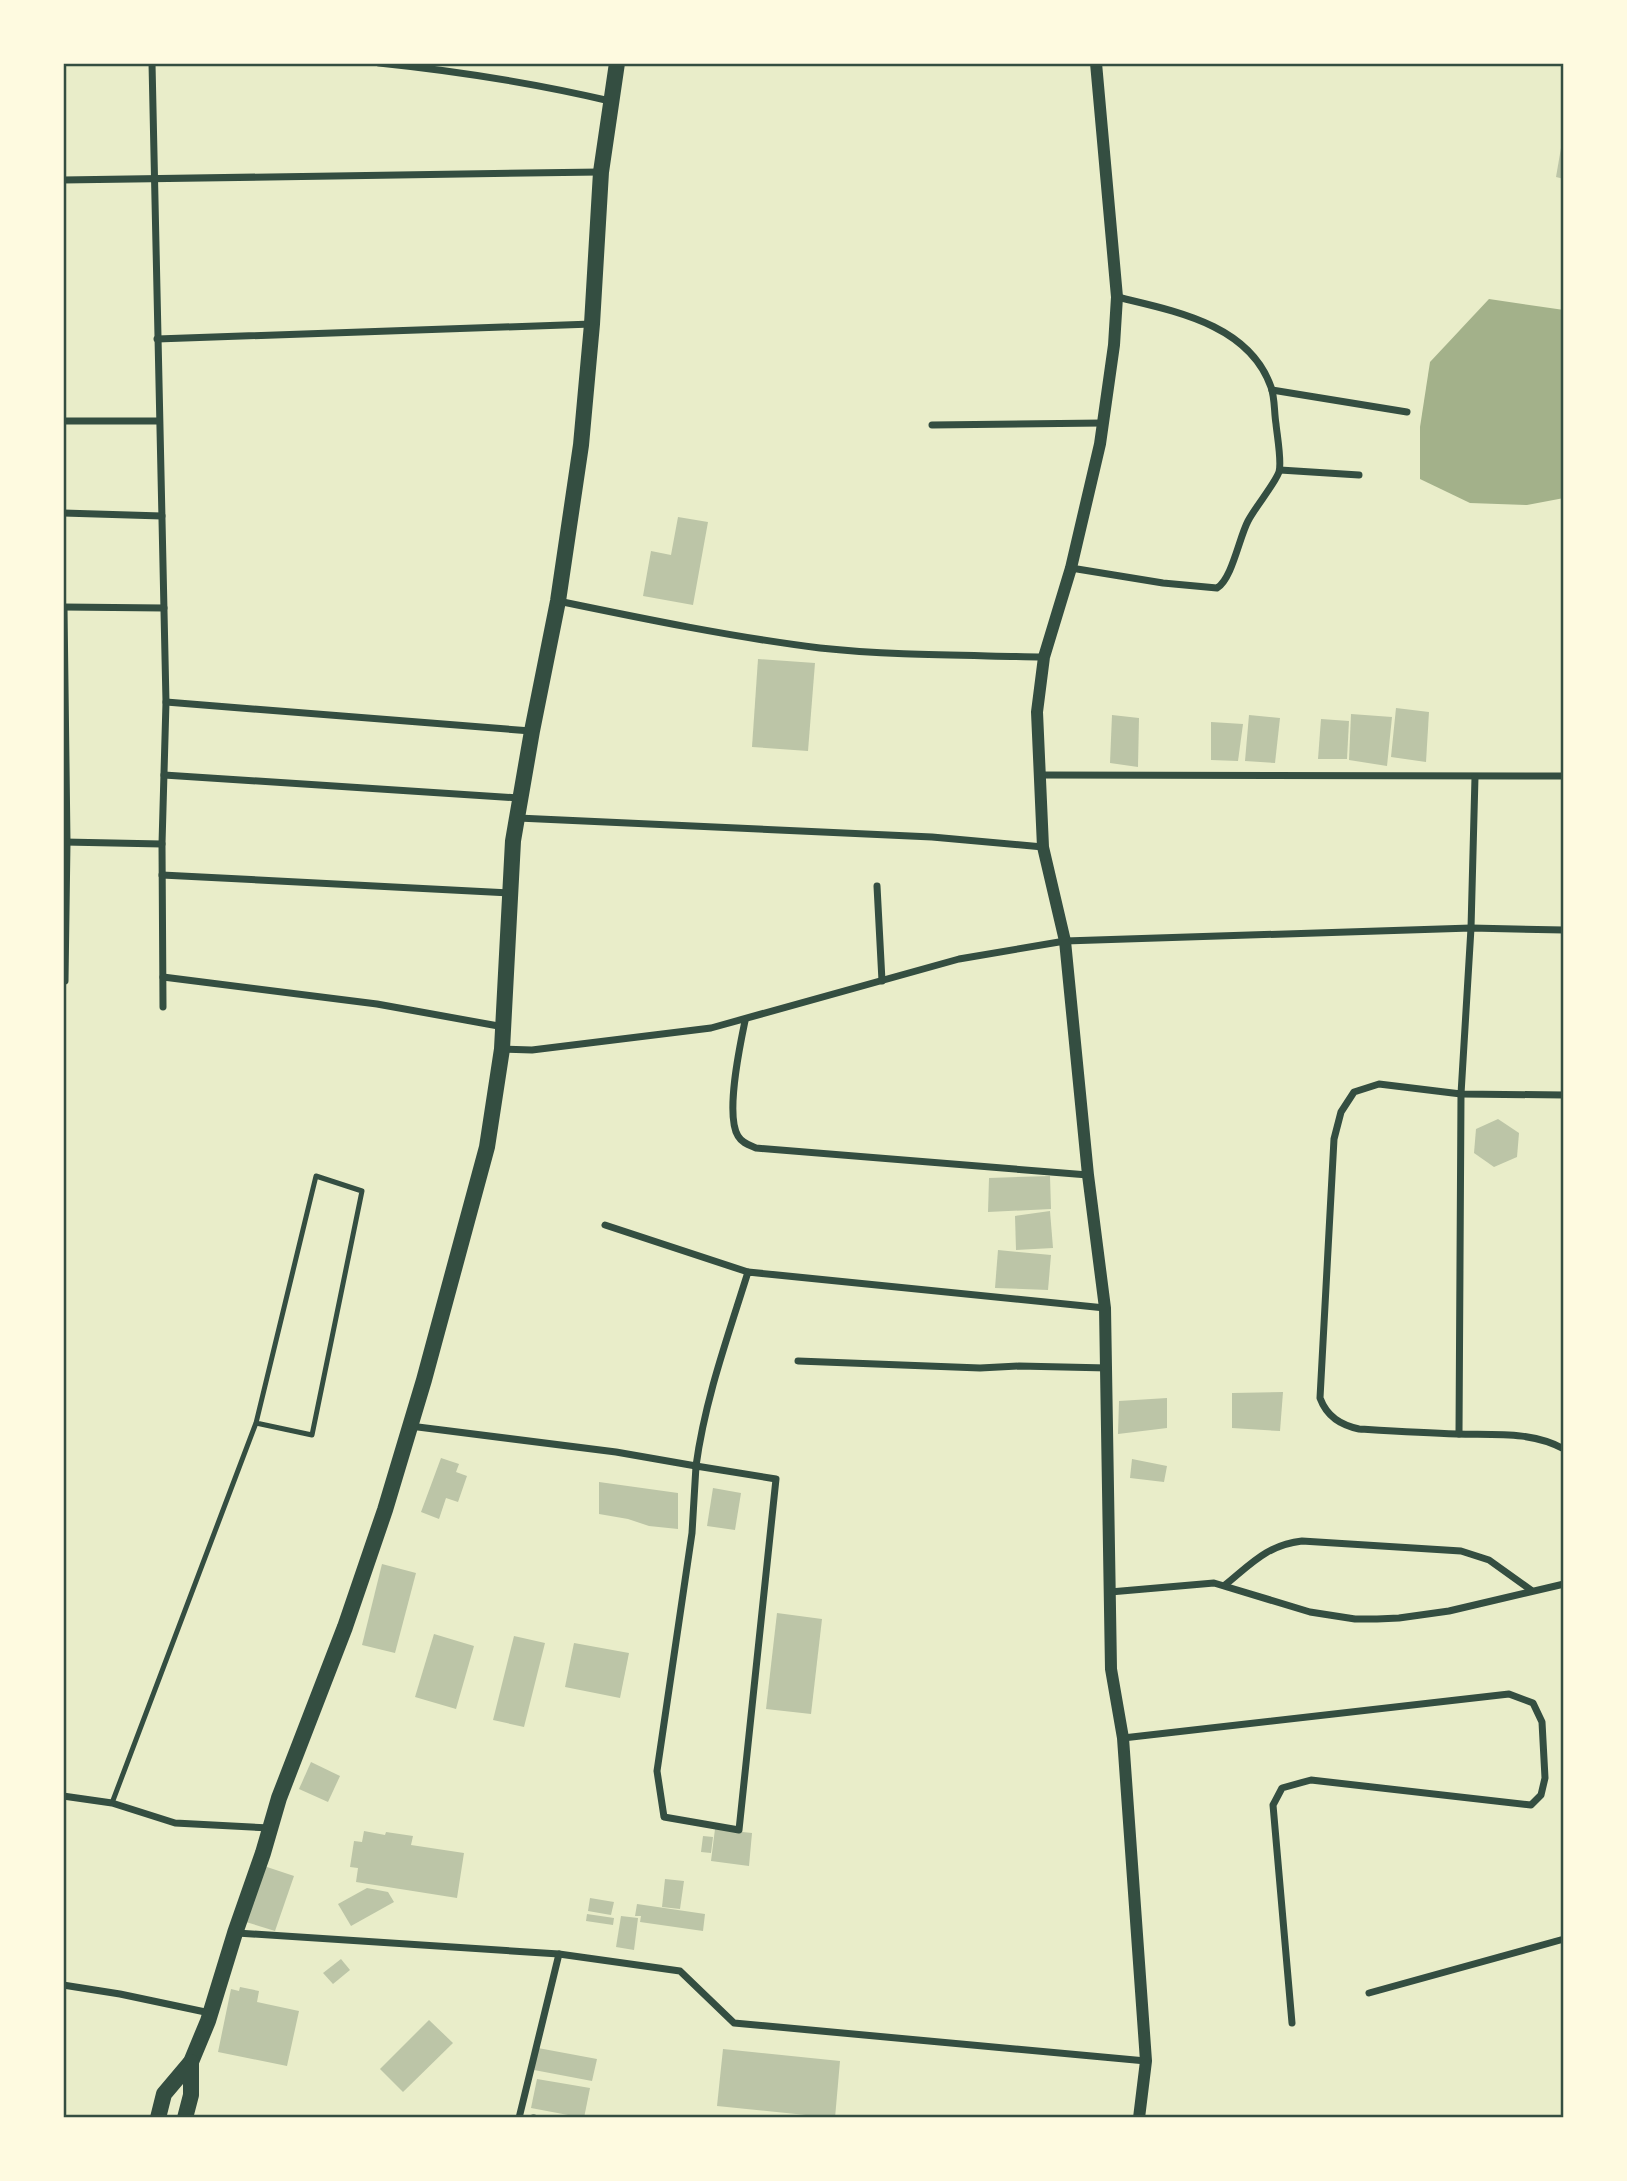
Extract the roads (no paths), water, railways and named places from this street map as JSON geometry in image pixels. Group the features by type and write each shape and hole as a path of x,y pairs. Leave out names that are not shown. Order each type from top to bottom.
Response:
{"main road":[{"path":"158,2118 164,2094 191,2062 210,2013 279,1798 350,1614 410,1426 487,1147 504,1027 513,841 558,601 581,446 601,172 617,63"},
{"path":"185,2118 191,2095 191,2062"}],"street":[{"path":"152,63 166,702 162,844 163,1007"},
{"path":"379,63 456,71 544,86 610,101"},
{"path":"1096,63 1117,297 1104,423 1071,568 1044,657 1037,712 1038,775 1043,847 1065,941 1088,1175 1105,1308 1111,1669 1123,1738 1146,2061 1139,2118"},
{"path":"63,180 601,172"},
{"path":"1071,568 1163,583 1217,588 1225,581 1247,523 1280,470 1272,390 1258,362 1217,328 1184,314 1117,297"},
{"path":"157,339 592,324"},
{"path":"1272,390 1407,412"},
{"path":"63,421 159,421"},
{"path":"932,425 1104,423"},
{"path":"1280,470 1359,475"},
{"path":"63,513 162,516"},
{"path":"558,601 720,634 822,648 905,654 1044,657"},
{"path":"65,981 64,607 164,608"},
{"path":"166,702 532,731"},
{"path":"164,775 520,798"},
{"path":"1038,775 1564,776"},
{"path":"1459,1434 1461,1094 1471,928 1475,777"},
{"path":"517,818 932,836 1043,847"},
{"path":"65,842 162,844"},
{"path":"162,876 510,893"},
{"path":"877,886 882,981"},
{"path":"502,1048 532,1049 711,1028 959,959 1065,941 1471,928 1564,930"},
{"path":"163,977 377,1004 504,1027"},
{"path":"745,1020 734,1088 734,1126 738,1137 756,1148 1088,1175"},
{"path":"1564,1095 1461,1094 1379,1084 1354,1092 1340,1112 1334,1139 1320,1398 1331,1416 1346,1426 1359,1429 1459,1434 1511,1433 1550,1442 1564,1449"},
{"path":"605,1225 748,1272 1105,1308"},
{"path":"410,1426 615,1452 696,1466 776,1479 739,1830 664,1816 657,1771 692,1533 696,1466 701,1430 748,1272"},
{"path":"798,1361 980,1368 1108,1368"},
{"path":"1225,1585 1269,1549 1287,1542 1302,1541 1461,1551 1489,1560 1531,1590"},
{"path":"1110,1592 1199,1583 1225,1585 1310,1612 1366,1619 1426,1615 1564,1584"},
{"path":"1123,1738 1509,1694 1533,1703 1542,1722 1545,1778 1541,1795 1531,1805 1311,1780 1282,1788 1273,1805 1292,2023"},
{"path":"63,1796 112,1802 175,1824 270,1828"},
{"path":"235,1933 559,1954 680,1971 734,2024 1146,2061"},
{"path":"1369,1993 1564,1938"},
{"path":"519,2118 559,1954"},
{"path":"63,1985 210,2013"}],"lane":[{"path":"112,1802 256,1423 316,1176 362,1191 312,1436 256,1423"}]}
